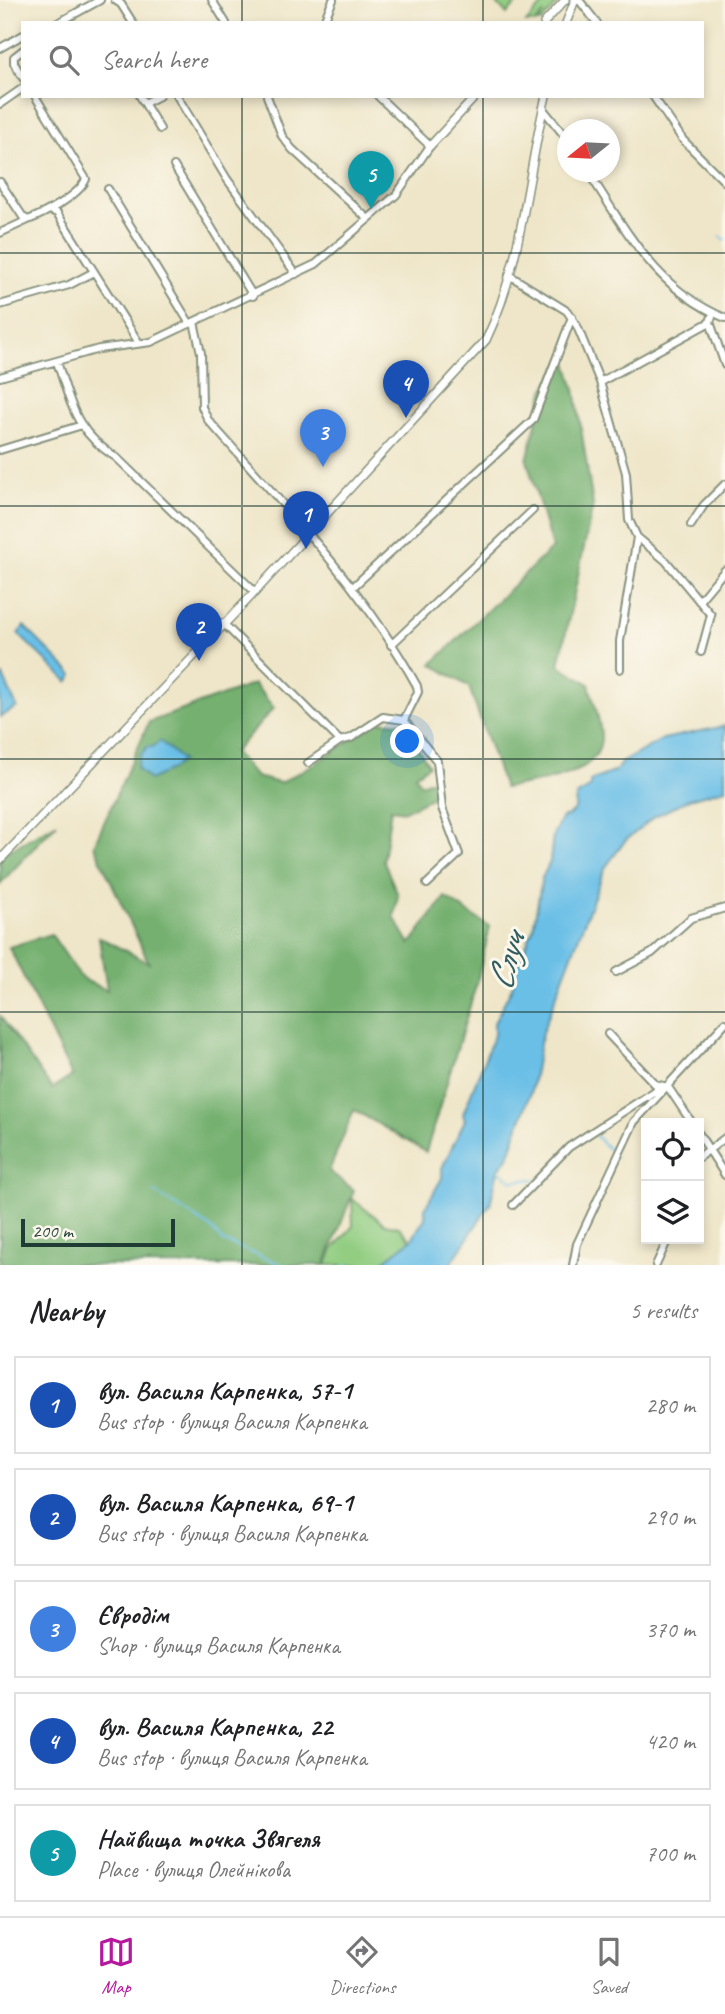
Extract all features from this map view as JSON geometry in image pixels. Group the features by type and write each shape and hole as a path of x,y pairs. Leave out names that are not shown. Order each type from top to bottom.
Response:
{"street":[{"path":"60,21 100,0"},
{"path":"115,0 121,4 131,21"},
{"path":"212,0 225,21"},
{"path":"324,21 333,0"},
{"path":"546,21 565,0"},
{"path":"567,21 577,0 595,21"},
{"path":"0,48 21,36"},
{"path":"21,52 14,57 13,63 21,75"},
{"path":"0,104 21,89"},
{"path":"0,233 52,211 83,186 86,179 36,98"},
{"path":"178,98 227,179 296,274"},
{"path":"268,98 282,136 292,149 368,219"},
{"path":"380,98 430,146"},
{"path":"0,377 99,349 151,342 316,264 407,183 430,146 474,98"},
{"path":"0,860 222,623 255,592 477,352 498,315 509,275 546,98"},
{"path":"654,98 683,140 725,182"},
{"path":"142,99 160,129"},
{"path":"543,109 557,126"},
{"path":"174,166 253,296"},
{"path":"0,182 23,217 28,220"},
{"path":"594,182 653,269 687,299 725,318"},
{"path":"108,189 192,323 201,353 202,407 208,420 309,532 353,587 417,686 418,692 404,720"},
{"path":"52,211 57,213 139,343"},
{"path":"0,305 69,285 94,272"},
{"path":"509,275 567,311 572,317 600,382 626,473 629,520 638,537 666,561 711,615 701,652"},
{"path":"713,313 710,322 725,365"},
{"path":"353,587 533,420 572,317"},
{"path":"600,382 710,322"},
{"path":"57,362 79,426 96,445 117,458 255,592"},
{"path":"0,450 79,426"},
{"path":"691,526 704,505 725,484"},
{"path":"391,645 533,510"},
{"path":"620,669 621,641 638,537"},
{"path":"699,601 725,570"},
{"path":"222,623 340,741"},
{"path":"308,763 383,717 404,720 437,761 442,808 458,845 459,853 427,884"},
{"path":"616,972 652,953 691,918 725,908"},
{"path":"573,1265 577,1244 629,1131 664,1087 725,1023"},
{"path":"608,1034 664,1087 688,1118"},
{"path":"513,1205 535,1179 583,1135 664,1087"},
{"path":"704,1153 725,1138"},
{"path":"704,1141 725,1175"},
{"path":"656,1265 666,1244"}],"green space":[{"path":"493,0 520,0 507,14"},
{"path":"547,0 561,0 542,21 538,21 544,13 537,21 528,21"},
{"path":"565,356 575,389 593,505 559,665 589,684 601,737 598,751 590,762 578,770 547,780 504,788 469,687 432,664 552,548 527,460 544,391"},
{"path":"254,684 274,708 234,752 256,777 280,783 324,758 378,721 403,723 429,765 415,775 420,784 432,780 436,795 405,811 391,809 383,860 398,895 394,917 410,944 445,897 490,927 476,986 426,1152 354,1110 329,1171 354,1190 325,1265 0,1265 0,1016 52,1089 72,1076 9,947 51,934 82,979 107,990 99,937 149,963 94,845 149,722"},
{"path":"57,823 0,884 0,855"},
{"path":"352,1199 385,1224 399,1227 411,1240 379,1265 327,1265 333,1249 353,1226"}],"water":[{"path":"24,626 73,675 68,682 18,634"},
{"path":"3,676 17,707 0,717 0,678"},
{"path":"725,726 725,789 689,799 654,817 625,841 605,868 542,1033 531,1091 508,1157 498,1170 490,1204 450,1265 379,1265 411,1240 425,1218 425,1208 442,1178 442,1168 465,1120 463,1114 494,1035 494,1023 513,985 514,974 533,929 542,878 550,862 553,835 562,817 568,816 575,809 576,796 591,787 590,781 616,771 621,763 663,739"},
{"path":"160,741 182,760 171,770 149,780 137,768 140,755 147,747 153,747"}],"waterway":[{"path":"720,236 725,240"},
{"path":"595,1135 615,1156"},
{"path":"565,1155 574,1147"},
{"path":"498,1170 513,1181 535,1179"},
{"path":"154,1192 210,1227 222,1241 283,1265"},
{"path":"345,1265 350,1265"}],"place":[{"name":"Найвища точка Звягеля","path":"371,209"},
{"name":"вул. Василя Карпенка, 22","path":"406,418"},
{"name":"Євродім","path":"323,467"},
{"name":"вул. Василя Карпенка, 57-1","path":"306,549"},
{"name":"вул. Василя Карпенка, 69-1","path":"199,661"}],"water label":[{"name":"Случ","path":"505,961"}]}
